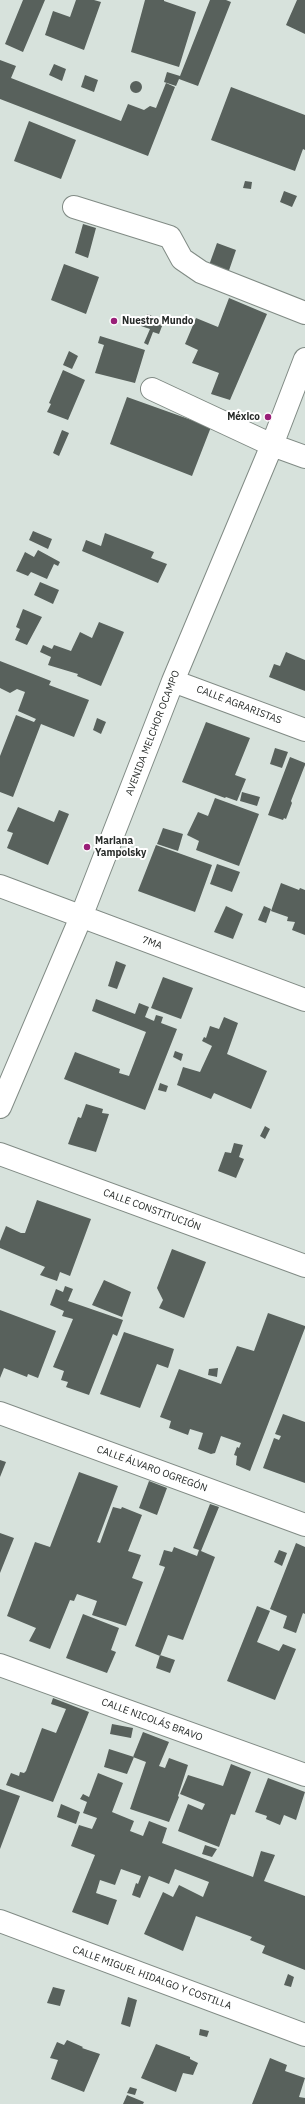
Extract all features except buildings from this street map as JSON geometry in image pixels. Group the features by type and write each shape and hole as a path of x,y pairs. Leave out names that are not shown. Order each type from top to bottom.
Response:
{"street":[{"path":"74,207 170,237 182,259 201,272 305,312"},
{"name":"AVENIDA MELCHOR OCAMPO","path":"0,1107 82,917 173,681 272,445 305,359"},
{"path":"152,389 272,445 305,457"},
{"name":"CALLE AGRARISTAS","path":"173,681 305,730"},
{"name":"7MA","path":"0,886 305,1000"},
{"name":"CALLE CONSTITUCIÓN","path":"0,1154 305,1266"},
{"name":"CALLE ÁLVARO OGREGÓN","path":"0,1413 305,1525"},
{"name":"CALLE NICOLÁS BRAVO","path":"0,1665 305,1775"},
{"name":"CALLE MIGUEL HIDALGO Y COSTILLA","path":"0,1921 305,2034"}],"place":[{"name":"Nuestro Mundo","path":"114,321"},
{"name":"México","path":"268,417"},
{"name":"Mariana Yampolsky","path":"87,847"}]}
